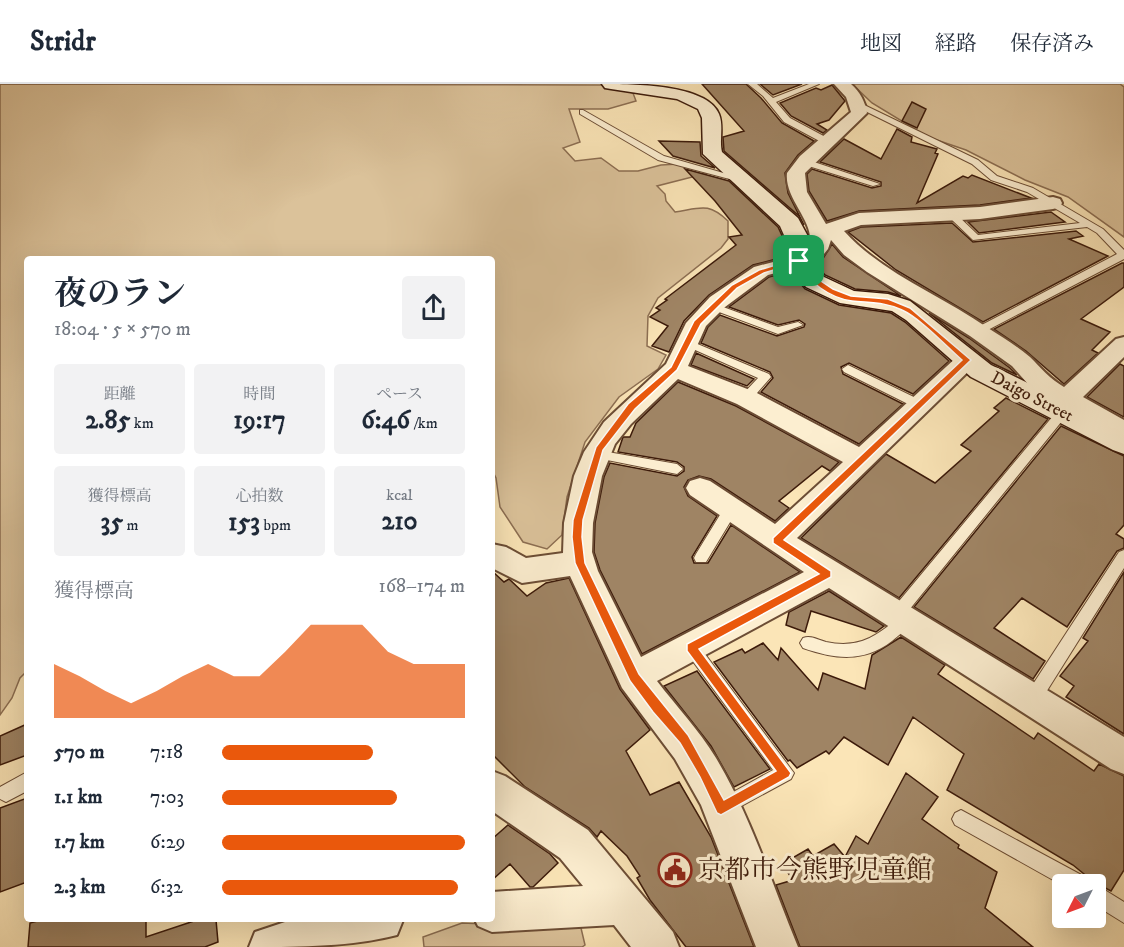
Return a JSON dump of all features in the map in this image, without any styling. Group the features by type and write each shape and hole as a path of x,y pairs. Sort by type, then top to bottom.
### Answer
{"main road":[{"path":"611,84 658,87 689,96 706,107 710,113 709,143 713,154 737,178 790,223 799,242 799,261"},
{"name":"Daigo Street","path":"799,261 809,277 831,291 849,298 888,302 907,309 981,370 1064,406 1124,443"}],"street":[{"path":"777,947 721,808 704,773 684,739 634,677 580,563 578,520 596,454 613,428 632,406 681,356 697,323 735,287 761,271 799,261 813,254 821,242 815,221 795,183 797,171 805,162 859,113 858,104 850,90 841,84"},
{"path":"1053,203 952,215 859,219 831,229 851,251 874,268 978,331 1020,361 1064,406 1124,431"},
{"path":"1064,406 1124,344"},
{"path":"681,356 746,398 860,459"},
{"path":"777,540 967,360"},
{"path":"700,488 828,574 1124,757"},
{"path":"495,555 522,571 580,563"},
{"path":"634,677 828,574"},
{"path":"495,791 574,844 658,947"},
{"path":"495,912 623,904"},
{"path":"270,947 323,924 352,922"}],"lane":[{"path":"772,101 815,84"},
{"path":"759,86 787,120 828,142"},
{"path":"858,104 975,162 994,178 1030,190 1053,203 1100,231 1123,256 978,331"},
{"path":"583,112 661,158 737,178"},
{"path":"805,162 876,184"},
{"path":"952,215 976,238 1089,224"},
{"path":"715,307 778,331 798,325"},
{"path":"848,369 918,404"},
{"path":"808,643 837,651 866,650 884,641 1064,406"},
{"path":"596,454 677,469"},
{"path":"701,558 731,510"},
{"path":"1032,700 1124,555"},
{"path":"691,647 785,773 721,808"},
{"path":"6,793 24,783"},
{"path":"961,819 1060,874"},
{"path":"1106,901 1124,913"}],"shaded area":[{"path":"0,84 605,85 633,93 636,101 608,109 569,109 580,142 563,148 575,161 601,158 619,171 638,171 661,165 678,164 708,173 657,186 665,194 666,201 675,212 704,208 721,215 728,221 728,239 721,248 658,298 648,316 647,346 666,355 658,369 619,397 585,442 567,497 562,535 547,549 523,542 500,507 495,476 495,256 24,256 24,674 0,715"},
{"path":"852,84 1120,84 1124,87 1124,237 1068,197 1025,180 966,150 928,137 872,103"},
{"path":"462,923 581,928 585,945 582,947 424,947 423,937"}],"building":[{"path":"702,84 746,84 782,123 814,141 798,155 785,173 788,193 804,225 799,216 724,151 723,137 744,131"},
{"path":"760,84 802,84 773,95"},
{"path":"832,85 845,101 829,120 817,124 827,130 823,133 791,116 780,103 816,88 821,90"},
{"path":"912,102 926,109 917,128 902,121"},
{"path":"897,129 912,137 911,142 937,149 935,153 938,154 917,203 963,176 968,178 972,175 1031,198 980,205 859,211 827,221 809,191 807,174 812,169 872,188 881,186 881,182 820,162 844,139 881,159"},
{"path":"659,141 700,142 701,156 715,168 673,156"},
{"path":"685,169 729,181 778,227 785,242 784,257 753,265 709,295 684,321 669,352 652,346 668,326 650,317 660,310 656,308 667,300 665,299 736,245 729,237 742,235"},
{"path":"1051,212 1065,222 979,233 968,222"},
{"path":"952,223 973,242 1076,231 1083,236 1069,239 1108,256 983,322 896,270 848,232 861,227"},
{"path":"832,244 843,257 901,296 888,292 855,289 825,275 815,264 822,260"},
{"path":"1124,263 1124,287 1081,319 1110,332 1092,350 1098,353 1064,384 1026,351 994,329"},
{"path":"790,271 805,289 839,305 891,313 905,322 949,361 913,394 849,363 841,367 843,374 903,404 859,444 761,392 773,378 770,372 701,343 708,327 720,315 777,336 804,327 805,324 799,320 778,325 729,307 769,277"},
{"path":"929,313 969,338 1017,375 992,363"},
{"path":"696,353 754,379 747,386 691,365"},
{"path":"1120,364 1124,366 1124,417 1087,397"},
{"path":"678,382 736,406 839,462 830,471 822,466 779,501 789,508 775,521 711,479 699,476 688,480 684,487 688,496 717,516 692,557 694,563 708,563 731,525 800,572 642,654 600,570 594,552 595,523 604,477 610,463 677,476 684,471 684,467 677,462 618,452 623,437 630,437 636,423"},
{"path":"1006,398 1048,419 899,598 801,538 886,454 935,483 971,451 961,445 999,411 994,408"},
{"path":"1061,426 1124,456 1124,525 1116,534 1124,539 1124,548 1117,551 1067,627 1022,598 994,628 1045,661 1033,679 914,607"},
{"path":"1124,572 1124,734 1066,697 1074,686 1060,676 1088,641 1083,638"},
{"path":"495,574 504,582 509,579 527,596 546,583 569,578 620,689 650,730 626,751 650,795 679,782 711,837 754,947 686,947 650,900 637,878 640,876 627,856 601,831 597,837 589,828 525,787 495,757"},
{"path":"829,591 884,626 876,632 811,611 805,632 786,625 789,612"},
{"path":"901,637 945,665 938,674 1034,739 1038,733 1094,771 1099,764 1124,776 1124,870 1111,891 1106,888 1106,874 1084,874 1073,865 947,790 964,754 913,717 888,765 844,737 829,754 826,751 797,768 790,760 788,761 714,662 742,649 745,653 763,643 778,660 781,648 818,690 823,673 865,689 872,655"},
{"path":"697,671 770,769 734,787 711,746 664,686"},
{"path":"24,725 24,756 0,765 0,736"},
{"path":"906,773 938,797 922,819 959,845 958,848 997,872 985,908 1033,947 800,947 776,885 793,880 782,864 808,849 813,856 834,844 845,857 856,836 868,844"},
{"path":"24,799 24,883 0,892 0,808"},
{"path":"508,825 550,854 558,863 533,887 530,887 510,864 495,877 495,836"},
{"path":"146,922 146,937 191,922 216,922 218,942 205,947 28,947 30,923"}],"place":[{"name":"京都市今熊野児童館","path":"675,870"}],"route":[{"path":"799,261 809,277 831,291 849,298 895,303 907,309 967,360 777,540 828,574 691,647 785,773 721,808 684,739 634,677 580,563 578,520 599,449 632,406 674,369 697,323 735,287 761,271 799,261"}]}
